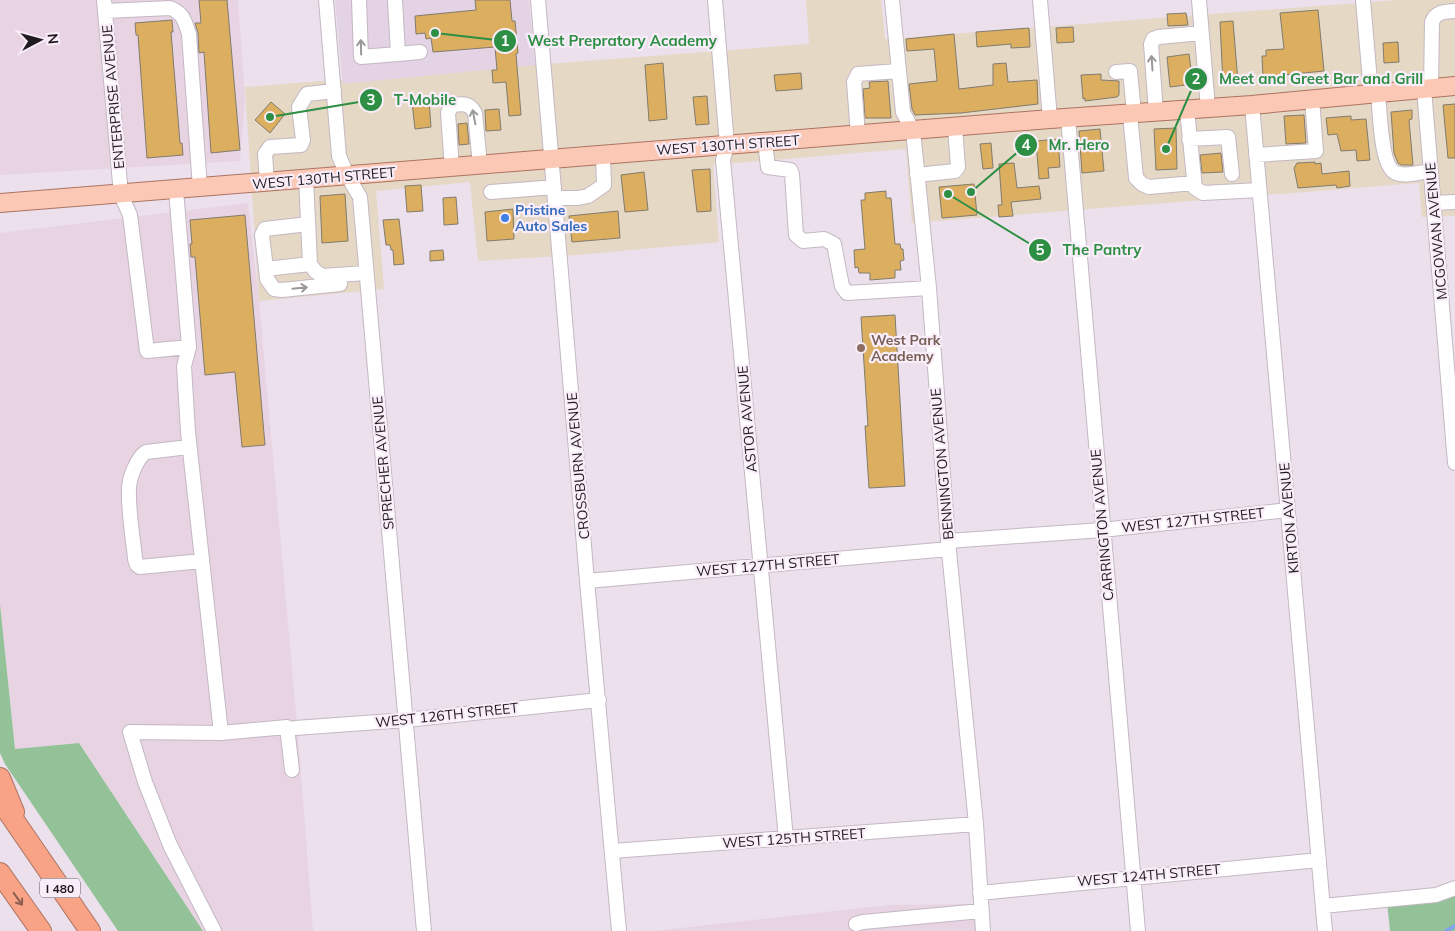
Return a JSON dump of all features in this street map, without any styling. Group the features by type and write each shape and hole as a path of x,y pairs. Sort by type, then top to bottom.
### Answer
{"highway":[{"path":"0,778 28,842"},
{"name":"I 480","path":"0,800 90,931"},
{"name":"I 480","path":"0,873 39,928"}],"main road":[{"name":"WEST 130TH STREET","path":"0,204 306,178 1252,105 1455,86"}],"street":[{"name":"SPRECHER AVENUE","path":"326,0 339,156 347,175 360,197 424,931"},
{"path":"359,0 361,57 420,52"},
{"path":"395,0 398,54"},
{"name":"CROSSBURN AVENUE","path":"538,0 587,581 619,931"},
{"name":"ASTOR AVENUE","path":"715,0 727,145 723,160 786,839"},
{"name":"BENNINGTON AVENUE","path":"892,0 903,112 913,131 949,545 976,824 983,931"},
{"name":"CARRINGTON AVENUE","path":"1040,0 1059,119 1102,530 1138,931"},
{"path":"1199,0 1208,108"},
{"path":"1363,0 1375,93 1388,167 1394,173 1402,175 1430,171"},
{"path":"104,6 170,8 183,16 189,34 200,188"},
{"name":"ENTERPRISE AVENUE","path":"104,6 121,194 130,215 147,351 190,347"},
{"name":"MCGOWAN AVENUE","path":"1455,11 1438,14 1432,22 1428,88 1430,171 1455,463"},
{"path":"1156,112 1152,39 1202,33"},
{"path":"1116,72 1130,71 1136,178 1142,184 1149,187 1194,182"},
{"path":"858,135 854,82 858,74 898,72"},
{"path":"267,182 265,154 270,147 301,145 303,140 299,107 307,94 334,91"},
{"path":"1256,155 1316,151 1312,99"},
{"path":"452,168 448,113 452,105 467,104 475,113 480,165"},
{"name":"KIRTON AVENUE","path":"1252,105 1326,931"},
{"path":"1187,110 1195,188 1203,193 1259,190"},
{"path":"917,175 955,171 958,167 955,127"},
{"path":"1189,139 1228,137 1232,174"},
{"path":"765,142 768,167 790,170 792,174 796,235 803,241 824,238 834,244 842,286 847,293 928,288"},
{"path":"491,192 554,192 578,198 588,196 604,185 603,155"},
{"path":"306,178 310,264 322,276 367,277"},
{"path":"176,190 190,347 184,366 190,447 221,733"},
{"path":"1433,203 1455,202"},
{"path":"308,224 265,229 262,235 267,279 274,289 282,290 367,277"},
{"path":"266,269 310,264"},
{"path":"190,447 146,452 139,461 128,488 135,559 140,567 202,561"},
{"name":"WEST 127TH STREET","path":"587,581 760,566 1288,510"},
{"name":"WEST 126TH STREET","path":"295,728 406,720 598,700"},
{"path":"214,931 170,845 145,782 130,732 221,733 286,727 292,770"},
{"name":"WEST 125TH STREET","path":"612,851 976,824"},
{"name":"WEST 124TH STREET","path":"980,893 1133,876 1319,860"},
{"path":"1323,906 1436,895 1455,888"},
{"path":"856,924 982,911"}],"shaded area":[{"path":"0,0 238,0 245,99 240,161 0,175"},
{"path":"335,0 529,0 535,65 343,84"},
{"path":"806,0 881,0 885,39 1398,0 1455,0 1455,216 1422,217 1419,183 912,223 906,149 713,165 719,242 576,255 478,261 470,182 376,191 384,289 259,301 245,87 809,44"},
{"path":"248,203 259,301 298,735 313,931 203,931 79,743 15,749 0,604 0,233"},
{"path":"974,904 979,931 654,931 888,905"}],"green space":[{"path":"0,604 15,749 79,743 203,931 118,931 5,764 0,753"},
{"path":"1455,894 1455,931 1390,931 1387,902"}],"building":[{"path":"199,0 227,0 240,150 211,153 204,52 199,53 198,33 195,23 201,23"},
{"path":"475,0 510,0 512,21 515,21 521,115 509,116 506,82 493,83 492,70 497,70 495,47 433,52 431,38 426,39 425,33 416,34 415,16 476,10"},
{"path":"1318,10 1324,71 1263,77 1262,56 1266,56 1266,50 1284,49 1280,13"},
{"path":"1186,13 1188,25 1168,26 1167,14"},
{"path":"172,20 173,32 171,32 180,143 182,143 183,155 147,158 138,35 136,35 135,23"},
{"path":"1233,21 1238,82 1223,83 1220,22"},
{"path":"1073,27 1074,42 1057,43 1056,28"},
{"path":"1029,28 1030,47 1011,48 1011,44 977,47 976,32"},
{"path":"954,34 959,89 993,85 993,64 1006,63 1008,82 1037,80 1038,104 961,113 915,115 912,109 909,84 937,81 934,49 907,51 906,39"},
{"path":"1398,42 1399,62 1384,63 1383,43"},
{"path":"1189,54 1193,84 1170,87 1167,57"},
{"path":"663,63 667,119 649,121 645,65"},
{"path":"801,73 802,89 776,91 774,75"},
{"path":"1101,74 1101,80 1119,81 1119,95 1117,97 1085,101 1085,98 1083,99 1081,75"},
{"path":"888,81 891,118 865,118 863,89 870,88 869,82"},
{"path":"707,96 709,124 696,125 693,97"},
{"path":"429,100 431,127 415,129 412,102"},
{"path":"271,102 285,114 270,133 255,120"},
{"path":"1455,104 1455,158 1448,158 1443,105"},
{"path":"499,109 501,130 486,131 485,110"},
{"path":"1412,110 1412,119 1409,120 1413,165 1401,165 1398,163 1394,153 1391,112"},
{"path":"1304,115 1306,143 1286,144 1284,116"},
{"path":"1351,116 1351,120 1366,119 1370,160 1357,161 1356,150 1341,151 1337,134 1328,135 1326,118"},
{"path":"467,123 469,144 459,145 458,124"},
{"path":"1176,128 1177,169 1156,170 1154,129"},
{"path":"1100,129 1104,171 1082,173 1079,131"},
{"path":"1058,139 1060,167 1048,168 1049,178 1039,179 1036,141"},
{"path":"991,143 993,168 983,169 980,144"},
{"path":"1221,153 1223,172 1202,173 1200,155"},
{"path":"1315,162 1315,164 1321,163 1322,174 1349,171 1350,186 1337,188 1336,185 1298,188 1294,168 1297,163"},
{"path":"1014,163 1017,188 1039,186 1041,199 1011,202 1013,216 999,217 998,205 1002,205 999,164"},
{"path":"710,169 711,211 697,212 692,170"},
{"path":"644,172 648,210 625,212 621,175"},
{"path":"974,184 977,215 942,218 939,187"},
{"path":"421,185 423,211 407,212 405,186"},
{"path":"886,191 886,198 891,198 895,244 900,244 901,249 903,249 904,260 900,261 901,270 895,270 895,278 870,280 870,273 859,273 858,267 855,268 854,250 865,249 861,200 865,200 865,193"},
{"path":"345,194 348,241 322,243 320,196"},
{"path":"456,197 458,224 444,225 443,198"},
{"path":"513,209 514,239 487,241 485,212"},
{"path":"618,211 620,238 572,242 569,216"},
{"path":"245,215 265,445 242,447 235,372 205,375 195,257 191,257 190,220"},
{"path":"399,219 404,264 394,265 393,250 391,250 390,245 386,245 383,220"},
{"path":"443,250 444,260 430,261 430,251"},
{"path":"895,315 905,486 869,488 865,426 868,426 861,317"}],"waterway":[{"path":"1446,931 1455,926"}],"place":[{"name":"West Prepratory Academy","path":"435,33"},
{"name":"T-Mobile","path":"270,117"},
{"name":"Meet and Greet Bar and Grill","path":"1166,149"},
{"name":"Mr. Hero","path":"971,192"},
{"name":"The Pantry","path":"948,194"},
{"name":"Pristine Auto Sales","path":"505,218"},
{"name":"West Park Academy","path":"861,348"}]}
